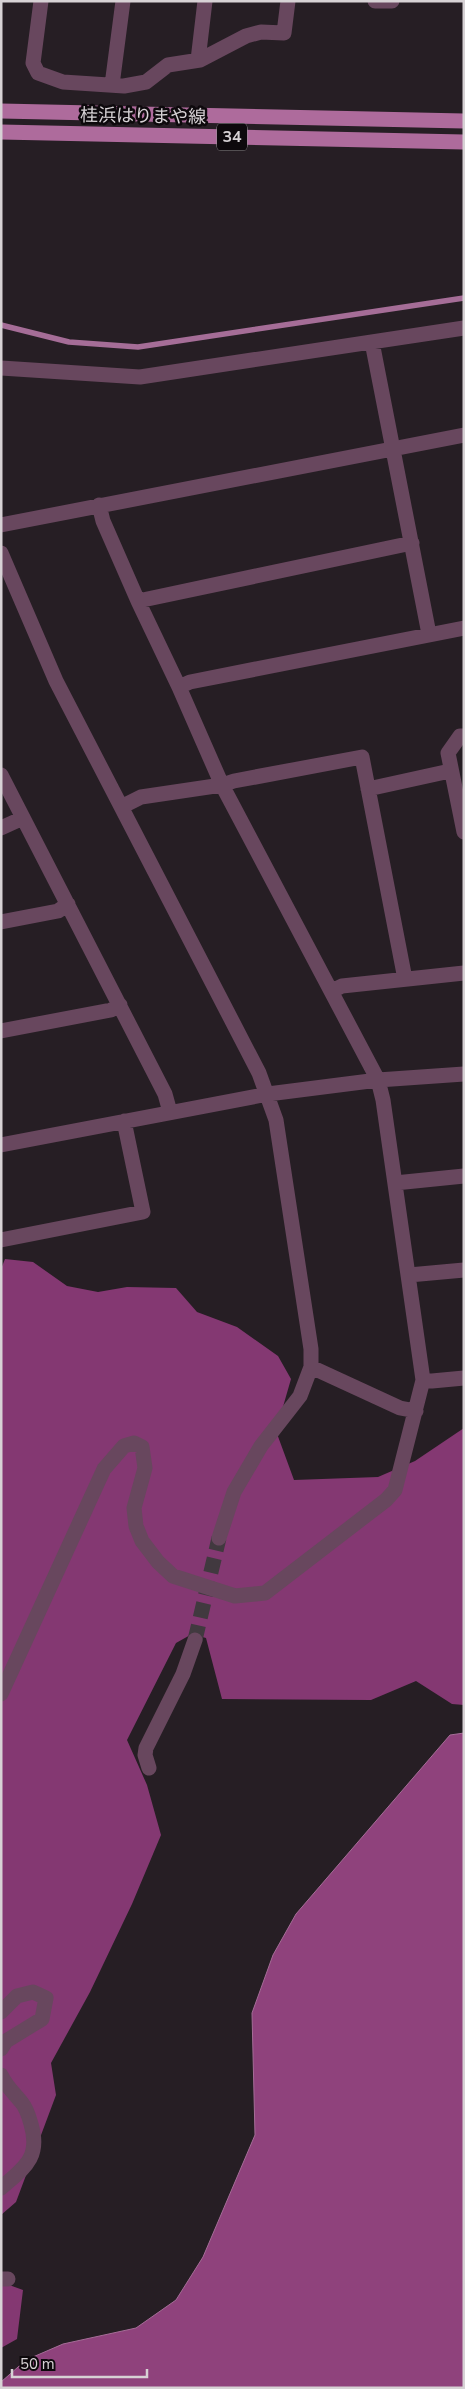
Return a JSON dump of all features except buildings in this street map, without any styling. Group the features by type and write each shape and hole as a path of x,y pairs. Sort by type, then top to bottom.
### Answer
{"main road":[{"name":"桂浜はりまや線","path":"1,111 464,120"},
{"name":"桂浜はりまや線","path":"1,132 464,142"}],"street":[{"path":"40,1 33,63 38,73 63,82 124,86 146,82 168,65 198,60 246,36 261,32 284,33 288,1"},
{"path":"112,85 123,1"},
{"path":"198,60 205,1"},
{"path":"374,1 392,1"},
{"path":"1,368 140,376 464,328"},
{"path":"372,342 429,634"},
{"path":"1,525 464,435"},
{"path":"1,1694 104,1469 124,1446 134,1443 142,1447 145,1455 145,1468 134,1508 136,1526 142,1540 158,1562 174,1576 235,1596 265,1594 386,1500 395,1490 423,1380 409,1275 378,1080 222,785 179,687 138,601 103,521 99,505"},
{"path":"138,601 412,543"},
{"path":"1,553 56,682 260,1073 276,1120 311,1349 310,1367 300,1396 261,1446 234,1492 219,1538"},
{"path":"179,687 190,682 464,628"},
{"path":"464,736 460,736 448,753 450,771 464,832"},
{"path":"122,806 141,797 222,785 234,781 362,757 405,980"},
{"path":"368,789 450,771"},
{"path":"1,775 165,1094 170,1112"},
{"path":"1,828 23,818"},
{"path":"1,922 58,911 68,904"},
{"path":"332,991 342,986 464,974"},
{"path":"1,1031 111,1010 120,1005"},
{"path":"1,1145 268,1094 378,1080 464,1074"},
{"path":"1,1240 143,1212 124,1121"},
{"path":"395,1183 464,1176"},
{"path":"409,1275 464,1270"},
{"path":"310,1367 400,1408 416,1411"},
{"path":"423,1380 464,1378"},
{"path":"149,1768 145,1755 146,1748 183,1674 195,1640"},
{"path":"1,2012 17,1996 33,1992 46,1998 42,2018 6,2041 1,2049"},
{"path":"1,2075 24,2105 30,2117 34,2132 34,2152 26,2166 1,2188"}],"shaded area":[{"path":"5,1259 33,1262 67,1286 98,1292 127,1287 176,1288 197,1312 237,1327 278,1356 291,1379 276,1431 294,1480 378,1477 415,1461 464,1428 464,1705 452,1704 416,1681 371,1700 222,1699 206,1638 192,1634 176,1643 127,1740 147,1785 161,1835 132,1904 90,1992 51,2063 56,2095 16,2202 1,2215 1,1269"},
{"path":"464,1733 464,2388 1,2388 1,2382 26,2360 63,2344 136,2328 176,2300 203,2257 255,2135 252,2013 273,1955 296,1914 450,1735"},
{"path":"1,2282 23,2290 17,2339 1,2348"}],"waterway":[{"path":"1,325 69,342 138,347 464,298"}],"tunnel":[{"path":"195,1640 219,1538"}]}
